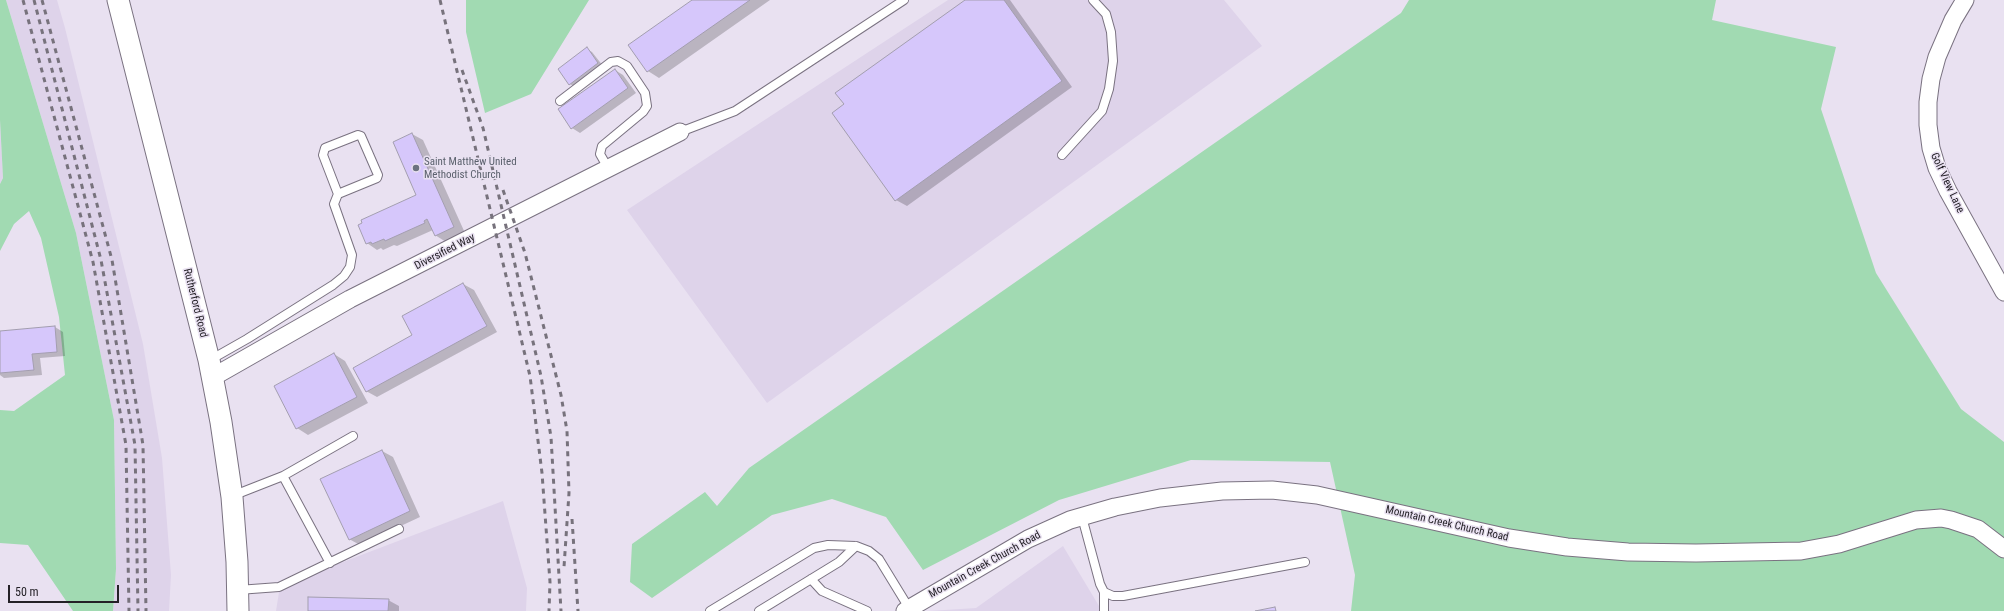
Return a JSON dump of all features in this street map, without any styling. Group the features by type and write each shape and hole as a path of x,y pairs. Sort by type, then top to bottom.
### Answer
{"street":[{"name":"Rutherford Road","path":"118,0 211,369 232,497 238,611"},
{"name":"Golf View Lane","path":"1966,0 1953,20 1937,57 1928,102 1928,125 1931,148 1937,168 1948,191 2004,292"},
{"name":"Diversified Way","path":"211,369 680,132"},
{"name":"Mountain Creek Church Road","path":"907,610 1028,539 1082,517 1115,507 1160,498 1222,491 1272,490 1317,495 1349,501 1470,530 1567,547 1628,552 1696,553 1800,551 1839,544 1916,520 1941,518 1978,529 2004,549"}],"lane":[{"path":"680,132 735,111 904,0"},
{"path":"1062,155 1102,110 1109,89 1113,61 1111,32 1106,14 1093,0"},
{"path":"560,100 611,62 618,61 627,66 646,93 647,106 643,112 602,146 600,154 608,168"},
{"path":"211,369 247,339 333,285 344,276 350,267 352,255 334,204 338,194 323,155 325,148 358,135 361,136 378,174 377,178 338,194"},
{"path":"232,497 283,476 353,436"},
{"path":"283,476 330,563"},
{"path":"1082,517 1100,584 1104,592 1104,611"},
{"path":"237,590 279,587 399,529"},
{"path":"710,611 814,548 828,545 856,546 869,551 878,559 907,610"},
{"path":"759,611 839,562 856,546"},
{"path":"1104,592 1113,596 1123,596 1305,562"},
{"path":"811,579 822,591 867,611"}],"shaded area":[{"path":"6,0 57,0 65,28 143,344 162,458 171,575 169,611 113,611 116,569 114,420 76,233"},
{"path":"948,0 1224,0 1262,46 767,403 627,210"},
{"path":"0,120 3,178 0,184"},
{"path":"503,501 527,588 526,611 276,611 280,586"},
{"path":"1063,546 1102,611 929,611 976,608"}],"green space":[{"path":"0,0 6,0 76,233 114,420 116,569 113,611 73,611 28,545 0,543 0,410 14,411 65,375 59,317 41,238 29,211 14,224 0,251 0,184 3,178 0,120"},
{"path":"466,0 589,0 531,94 485,113 466,32"},
{"path":"1409,0 1716,0 1712,20 1836,47 1821,109 1876,273 1961,409 2004,442 2004,611 1351,611 1355,575 1330,462 1191,460 1059,500 923,570 886,517 832,499 772,515 652,598 630,582 632,544 705,492 717,506 749,468 1401,13"}],"building":[{"path":"692,0 750,0 647,72 628,45"},
{"path":"965,0 1004,0 1062,81 895,201 832,113 844,104 835,93"},
{"path":"587,47 598,63 569,85 558,69"},
{"path":"615,69 628,88 571,129 558,109"},
{"name":"Saint Matthew United Methodist Church","path":"412,133 454,227 435,236 427,219 424,221 425,223 385,241 384,239 372,244 371,242 366,244 358,225 362,223 361,220 416,195 393,142"},
{"path":"463,283 487,326 366,392 353,368 412,335 402,316"},
{"path":"55,326 57,352 32,354 34,370 0,373 0,331"},
{"path":"334,353 357,397 296,429 274,386"},
{"path":"382,450 410,511 349,540 320,479"},
{"path":"308,597 389,599 388,611 308,611"},
{"path":"1275,607 1276,611 1255,611"}],"railway":[{"path":"23,0 93,262 126,445 129,611"},
{"path":"34,0 101,260 135,445 138,611"},
{"path":"42,0 112,260 143,445 146,611"},
{"path":"440,0 530,376 542,473 550,582 549,611"},
{"path":"462,70 483,128 541,376 551,437 561,611"},
{"path":"503,190 525,253 561,395 567,431 569,493 564,567"},
{"path":"572,519 578,611"}],"place":[{"name":"Saint Matthew United Methodist Church","path":"416,168"}]}
